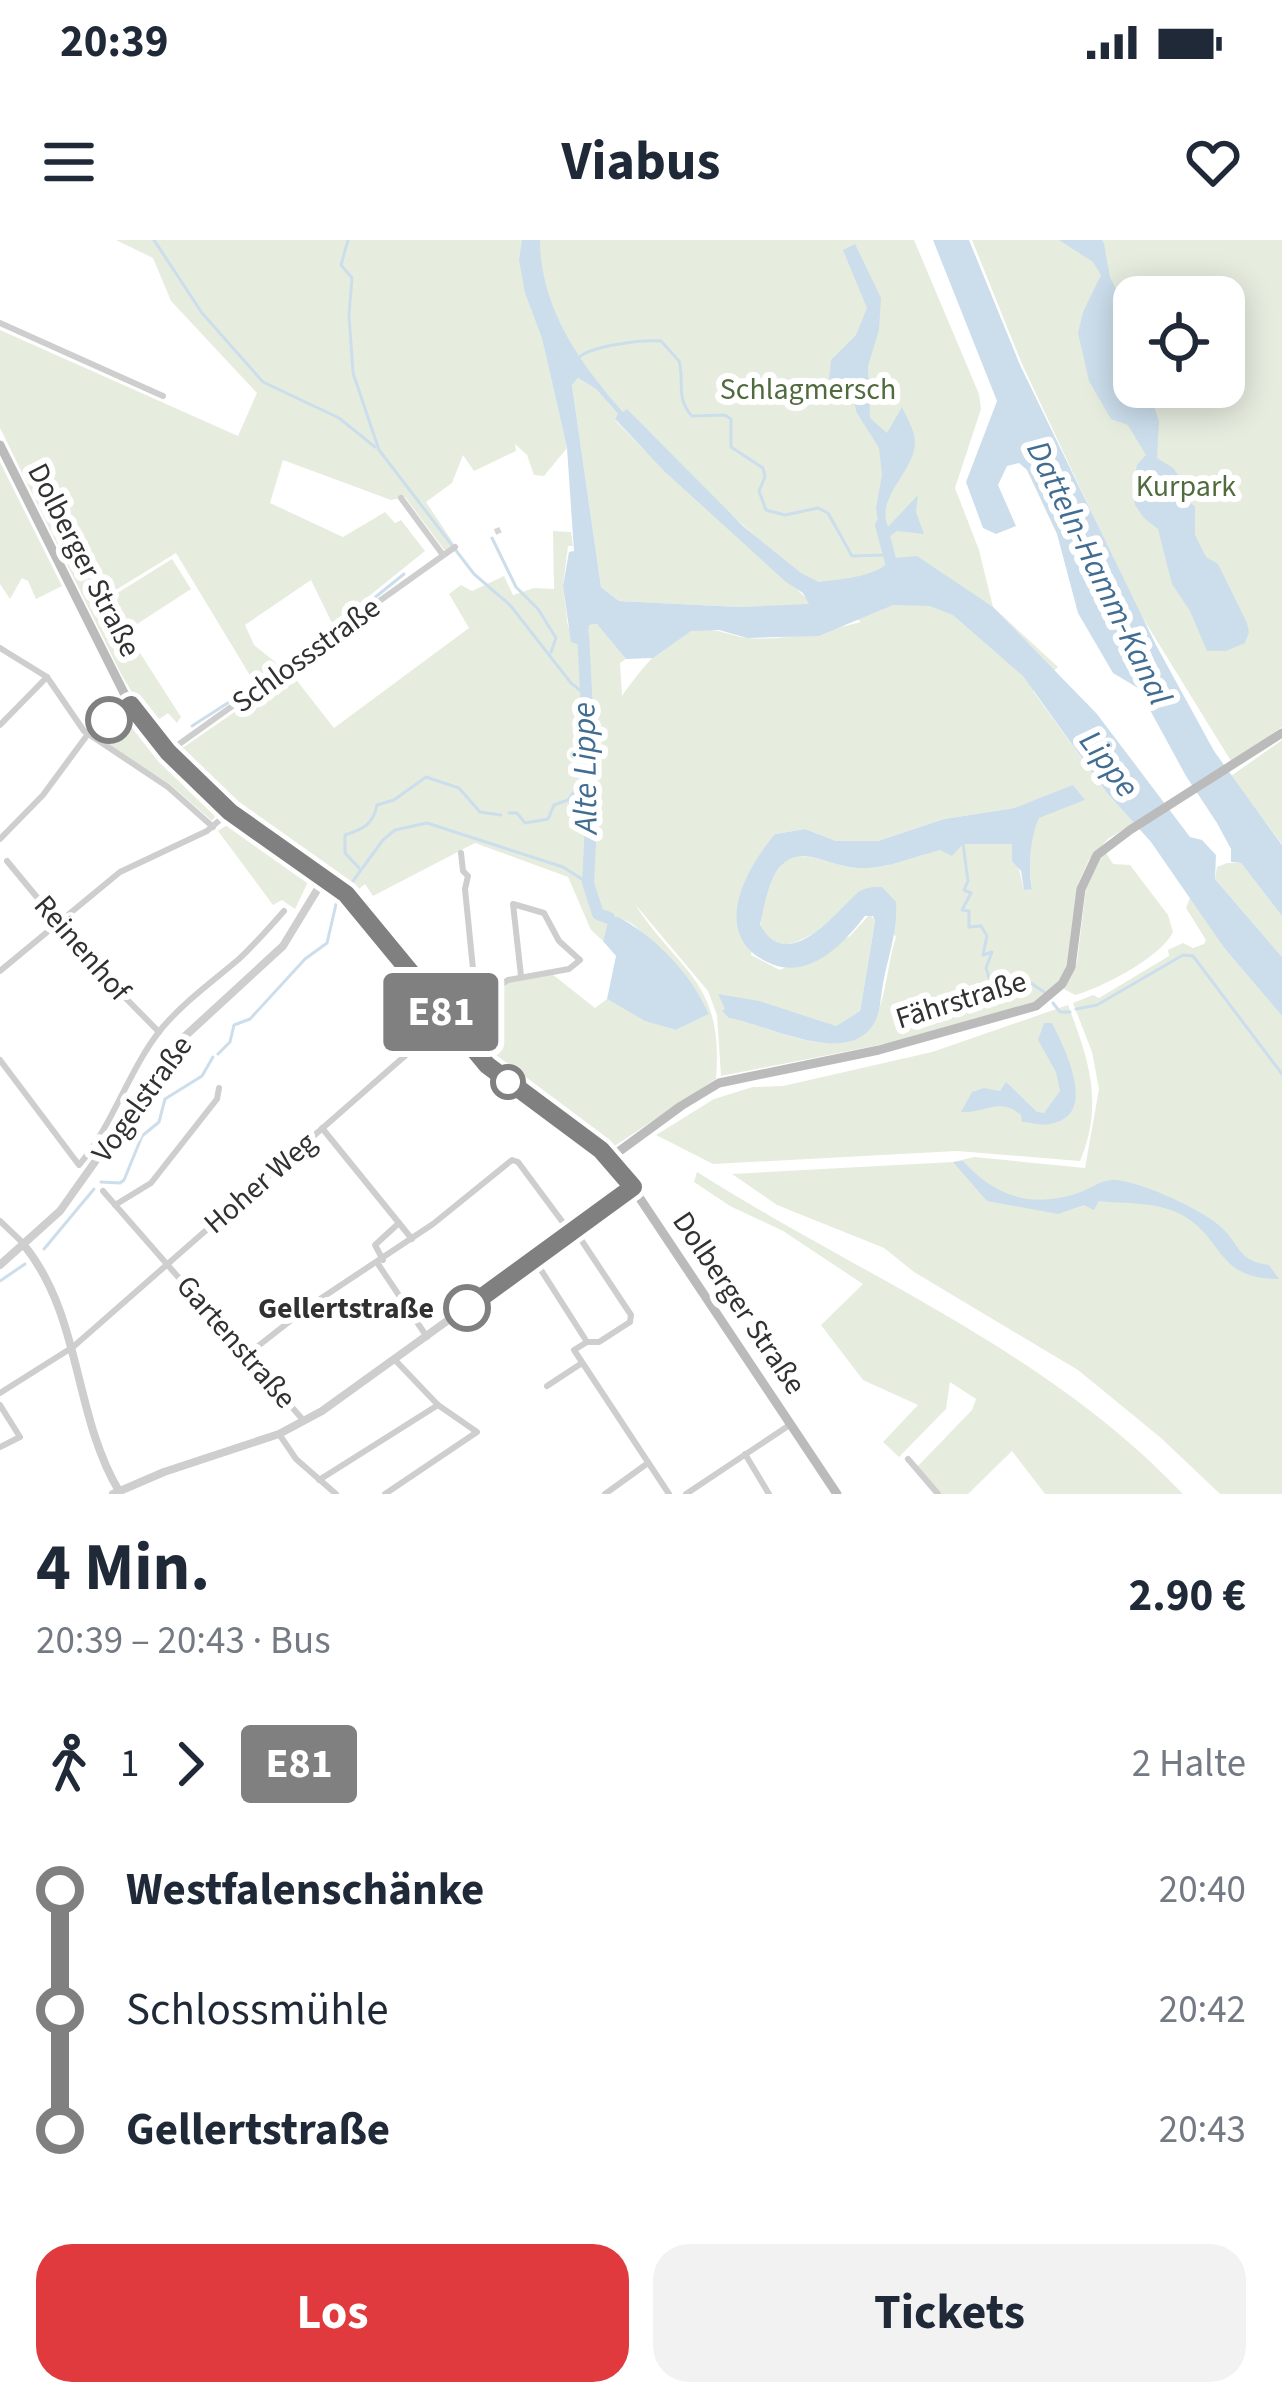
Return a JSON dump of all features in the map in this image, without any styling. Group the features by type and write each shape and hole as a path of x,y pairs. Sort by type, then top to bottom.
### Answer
{"main road":[{"name":"Dolberger Straße","path":"0,445 131,705 168,752 230,812 346,894 487,1065 610,1159 837,1494"},
{"name":"Fährstraße","path":"610,1159 718,1083 880,1050 1036,1006 1062,984 1071,967 1081,889 1103,849 1282,733"}],"street":[{"path":"0,323 163,396"},
{"name":"Schlossstraße","path":"168,752 449,551 401,498"},
{"path":"0,648 47,677 88,734 168,787 213,827"},
{"path":"0,725 47,677"},
{"path":"0,839 54,782 88,734 131,705"},
{"path":"0,971 120,872 213,827 230,812"},
{"path":"461,853 463,872 468,876 476,999"},
{"name":"Reinenhof","path":"7,861 58,924 159,1032"},
{"name":"Vogelstraße","path":"0,1265 68,1200 183,1038 283,946 326,876"},
{"name":"Hoher Weg","path":"0,1393 74,1347 447,1019 521,976 569,969 580,960 559,940 544,913 513,904 521,976"},
{"path":"0,1060 79,1165 159,1032 284,911"},
{"path":"115,1205 151,1184 217,1099 218,1088"},
{"path":"322,1128 412,1239"},
{"path":"248,1354 308,1307 412,1239 513,1159 572,1231 631,1317 599,1342 587,1342 574,1350 668,1494"},
{"path":"0,1221 25,1245 53,1292 74,1347 103,1460 118,1493 304,1421 396,1360 633,1187"},
{"name":"Gartenstraße","path":"103,1192 304,1421"},
{"path":"400,1222 375,1245 380,1262 428,1336"},
{"path":"534,1259 587,1342"},
{"path":"385,1494 477,1432 438,1405 396,1360"},
{"path":"547,1386 582,1363"},
{"path":"0,1405 20,1437 0,1447"},
{"path":"319,1480 438,1405"},
{"path":"686,1494 791,1424"},
{"path":"279,1434 296,1459 336,1494"},
{"path":"745,1454 769,1494"},
{"path":"908,1459 938,1494"},
{"path":"605,1494 648,1463"}],"green space":[{"name":"Schlagmersch","path":"116,240 914,240 979,394 981,409 955,488 979,550 993,607 1058,667 1033,691 1134,823 1108,839 1089,860 1078,884 1069,966 1053,990 1024,1008 905,1040 721,1076 717,1015 708,991 634,903 706,999 717,1046 716,1079 610,1145 491,1061 454,1016 512,980 552,974 595,1008 607,999 646,1021 676,1030 709,1014 686,977 631,923 609,919 603,941 591,930 568,877 475,843 373,896 365,884 354,893 323,863 230,806 178,751 291,673 334,728 469,628 449,594 461,585 472,591 504,576 513,595 534,588 554,589 553,531 571,532 573,546 568,546 563,586 568,627 598,624 626,659 620,663 622,696 661,649 691,631 777,638 861,622 726,510 588,376 544,346 567,448 544,476 534,475 527,455 515,444 516,451 474,471 463,455 452,483 426,502 454,544 445,551 405,497 391,500 283,460 270,503 343,537 385,512 395,523 401,520 425,551 333,625 311,580 245,625 254,645 279,665 254,682 176,553 93,604 97,614 105,607 118,636 126,631 181,717 177,723 168,713 158,720 174,744 170,744 153,727 121,674 0,428 0,330 238,436 257,393 171,301 153,258","holes":["1073,786 1084,800 1038,818 1030,852 1032,888 1024,890 1013,844 957,845 869,868 802,856 786,861 766,893 762,929 771,941 797,942 826,924 857,893 896,937 879,1009 867,1028 851,1039 832,1043 730,1018 726,1010 836,1026 860,1011 875,921 870,914 850,936 780,970 751,955 775,834 805,829 836,841 878,841 944,819 1014,808"]},
{"name":"Kurpark","path":"972,240 1282,240 1282,727 1231,761 1136,607 1022,364"},
{"path":"578,378 596,389 619,415 615,420 641,447 814,605 619,601 601,587 572,385"},
{"path":"0,462 62,586 36,599 22,578 10,599 0,584"},
{"path":"172,559 191,589 131,628 111,597"},
{"path":"129,714 217,813 212,821 171,785 95,736"},
{"path":"1282,740 1282,844 1231,776"},
{"path":"230,823 310,878 295,909 282,900 273,905 218,831"},
{"path":"1105,851 1113,864 1130,865 1168,915 1173,932 1130,970 1075,995 1064,989 1077,962 1087,879"},
{"path":"1241,863 1282,916 1282,957 1215,879 1217,867"},
{"path":"1191,895 1225,949 1282,1016 1282,1494 1220,1494 1078,1370 914,1272 884,1248 777,1205 732,1174 974,1157 1085,1168 1099,1089 1092,1052 1073,1003 1093,995 1099,998 1183,943 1193,948 1204,944 1186,908"},
{"path":"1068,1005 1091,1082 1091,1120 1080,1161 957,1151 713,1164 656,1135 714,1099 932,1052"},
{"path":"697,1172 1013,1356 1130,1443 1183,1494 1045,1494 1012,1451 968,1494 941,1494 917,1467 972,1410 976,1399 950,1382 946,1409 899,1457 883,1442 918,1405 863,1380 821,1325 863,1284 783,1231 730,1206 694,1182"}],"water":[{"path":"522,240 540,240 555,311 592,374 623,412 627,409 743,526 801,573 819,582 849,578 878,570 894,558 917,556 993,607 1097,714 1190,837 1202,840 1216,855 1215,879 1282,957 1282,1016 1225,949 1151,842 1107,793 1023,676 953,615 930,606 893,605 819,636 747,638 719,630 691,631 653,658 626,659 597,624 589,625 587,648 571,642 563,586 569,552 574,551 567,448 519,260","holes":["578,378 596,389 618,414 615,419 663,470 803,593 809,604 739,607 619,601 601,587 572,385"]},
{"name":"Datteln-Hamm-Kanal","path":"933,240 969,240 1020,365 1156,645 1214,751 1282,845 1282,916 1241,863 1231,862 1231,849 1138,688 1113,673 1078,613 1057,534 1027,470 1019,463 1007,466 998,485 1016,526 996,534 983,528 966,482 997,401"},
{"path":"1059,240 1102,240 1104,244 1113,283 1113,408 1154,408 1159,421 1157,458 1173,468 1189,490 1188,502 1195,506 1195,535 1206,557 1218,564 1247,623 1245,643 1226,651 1207,651 1172,584 1158,529 1144,518 1132,493 1137,465 1146,455 1128,425 1111,419 1089,381 1078,333 1101,275 1093,262"},
{"path":"855,244 881,298 879,330 868,366 870,418 887,433 902,407 914,435 915,447 885,515 888,527 918,495 916,512 924,534 897,531 881,543 876,508 882,475 879,448 857,413 851,392 829,380 831,360 856,335 867,308 843,250"},
{"path":"1073,785 1085,800 1039,818 1031,853 1032,889 1024,890 1021,871 1012,861 1012,844 963,844 952,856 940,850 867,868 798,857 779,868 760,924 783,944 810,936 865,889 882,887 896,902 878,1013 870,1029 857,1039 822,1043 802,1039 729,1018 722,1011 718,994 759,1001 836,1026 860,1011 873,916 865,916 834,950 795,968 765,961 740,934 738,900 753,865 775,834 805,829 836,841 878,841 944,819 1014,808"},
{"path":"618,917 671,958 709,1014 676,1030 645,1021 607,999 616,956 603,941 609,918"},
{"path":"1044,1023 1052,1023 1074,1080 1073,1108 1065,1118 1046,1124 1022,1122 1013,1109 998,1106 961,1112 972,1092 1000,1091 1006,1082 1037,1112 1044,1113 1060,1091 1056,1072 1038,1040"},
{"path":"963,1161 1001,1191 1029,1199 1061,1198 1112,1180 1153,1190 1212,1220 1245,1256 1269,1265 1279,1279 1243,1272 1196,1225 1162,1207 1099,1201 1094,1210 1084,1205 1058,1214 987,1201 953,1162"}],"waterway":[{"path":"154,240 202,313 263,382 339,418 375,447"},
{"path":"348,240 341,265 352,278 353,373 379,450 474,574 510,605 571,683 587,696"},
{"path":"578,358 606,347 661,341 679,361 682,396 692,416 731,419 731,447 763,468 759,491 766,510 785,515 818,508 828,513 852,556 886,555"},
{"name":"Lippe","path":"881,525 894,574"},
{"path":"492,538 516,587 538,609 556,638 551,652"},
{"path":"347,620 404,574"},
{"name":"Alte Lippe","path":"583,635 592,803 588,883 598,914 609,918"},
{"path":"192,726 271,675"},
{"path":"359,868 345,853 345,835 366,825 377,805 394,800 426,777 459,788 480,812 501,815"},
{"path":"509,813 517,813 525,823 548,819 554,805 568,800 575,791 591,789"},
{"path":"350,885 395,830 427,823 563,867 588,883"},
{"path":"963,844 968,881 964,890 971,893 962,910 969,911 969,927 981,926 987,936 983,955 992,952 986,968 991,984 1004,990 1028,981 1044,992"},
{"path":"218,1054 230,1042 234,1025 250,1019 305,959 327,943 337,900"},
{"path":"1076,1009 1097,1005 1183,955 1193,956 1282,1074"},
{"path":"1053,1003 1060,1012 1070,1012"},
{"path":"101,1182 124,1180 142,1136 159,1122 165,1099 202,1076 213,1057"},
{"path":"44,1249 94,1189"},
{"path":"0,1281 25,1264"}],"tunnel":[{"path":"495,532 502,529"}],"bus line":[{"name":"E81","path":"109,720 131,705 202,788 243,823 326,876 487,1065 601,1150 633,1187 467,1308"}],"place":[{"name":"Gellertstraße","path":"467,1308"}]}
